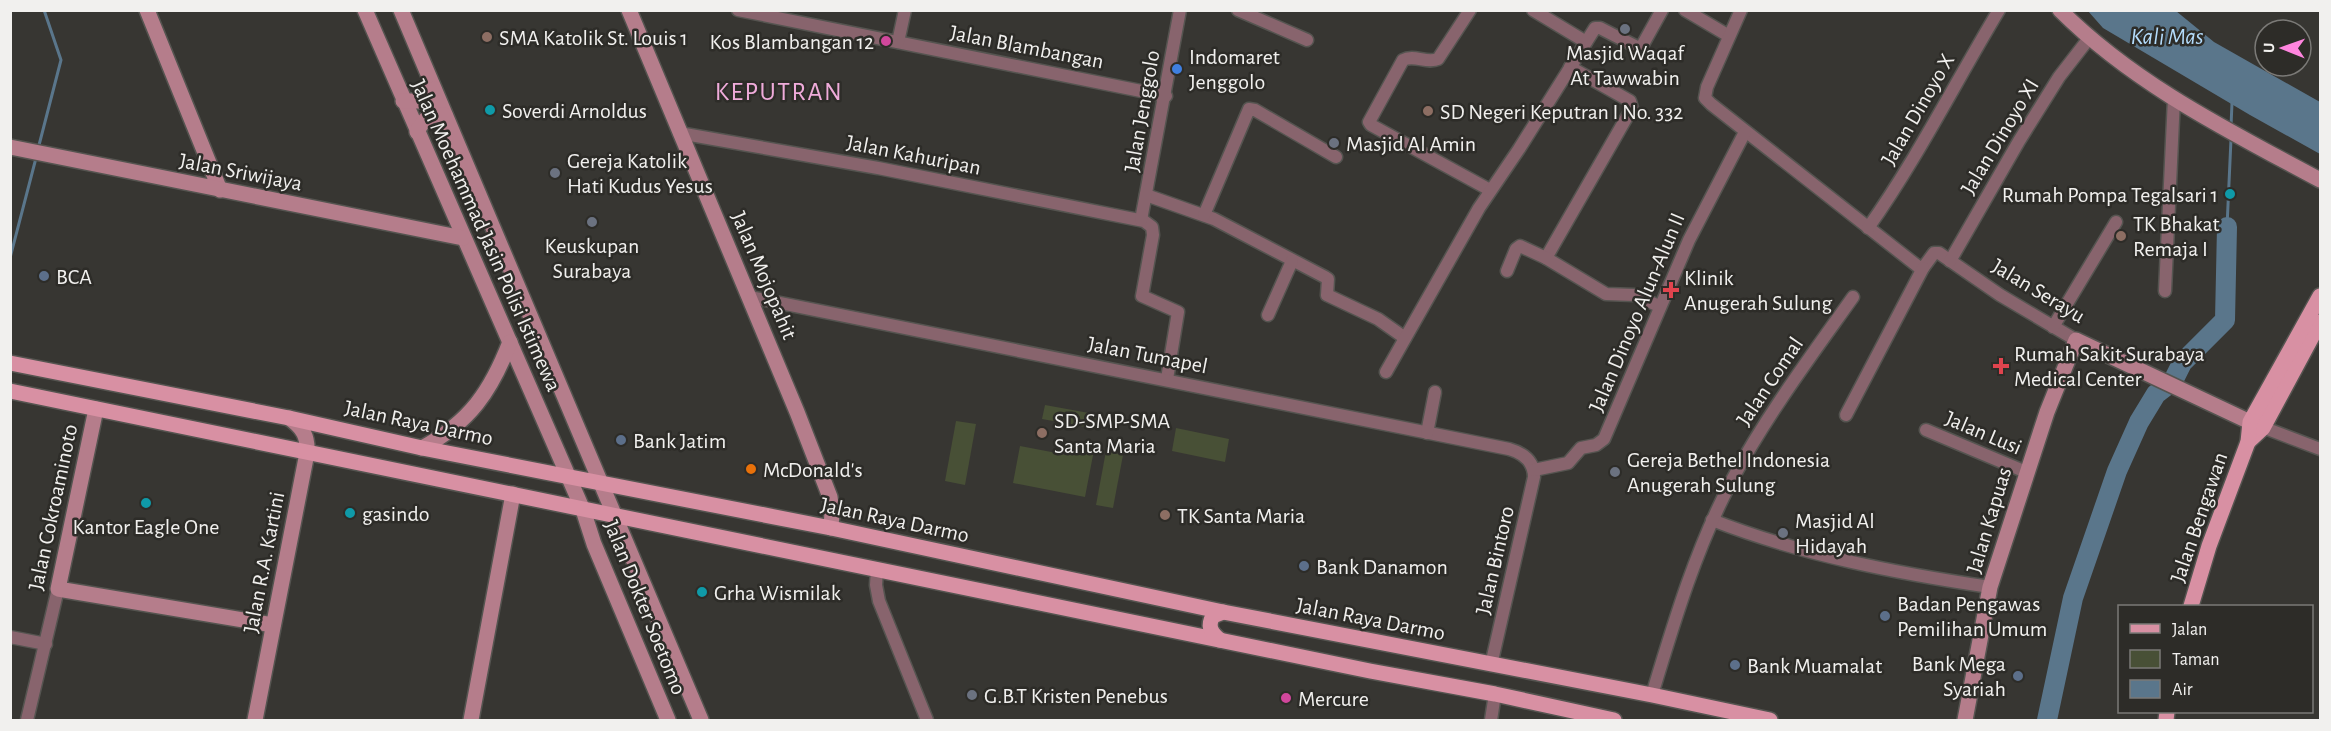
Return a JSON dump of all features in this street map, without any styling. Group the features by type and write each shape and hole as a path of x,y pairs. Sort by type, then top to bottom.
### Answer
{"main road":[{"name":"Jalan Bengawan","path":"2191,605 2212,537 2248,442 2320,296"},
{"name":"Jalan Bengawan","path":"2257,425 2320,322"},
{"name":"Jalan Raya Darmo","path":"10,363 831,528 1223,612 1770,720"},
{"path":"10,391 615,517 1614,720"},
{"path":"1186,632 1192,629 1196,621 1192,604"},
{"path":"1220,640 1210,628 1212,617 1223,612"}],"street":[{"name":"Jalan Moehammad Jasin Polisi Istimewa","path":"365,10 583,510"},
{"name":"Jalan Moehammad Jasin Polisi Istimewa","path":"400,10 615,517"},
{"name":"Jalan Mojopahit","path":"629,10 750,297 830,497 831,528"},
{"name":"Jalan Blambangan","path":"738,10 1166,96"},
{"path":"898,42 905,10"},
{"name":"Jalan Jenggolo","path":"1142,220 1180,10"},
{"path":"1238,10 1307,40"},
{"path":"1470,10 1438,59 1431,61 1409,57 1403,60 1370,121 1371,125 1490,190"},
{"path":"1533,10 1586,42"},
{"path":"1386,372 1490,190 1519,149 1595,28 1600,28 1637,47 1642,46 1662,10"},
{"path":"1685,10 1729,36"},
{"path":"1741,10 1707,87 1706,98 1745,132 1923,268 1846,415"},
{"name":"Jalan Dinoyo X","path":"1868,228 1918,151 1940,109 1999,10"},
{"path":"2060,10 2124,65 2174,98 2320,180"},
{"path":"150,11 220,190"},
{"name":"Jalan Dinoyo XI","path":"1950,261 2014,148 2059,77 2090,37"},
{"path":"1546,258 1632,108 1630,101 1568,71"},
{"path":"404,101 419,101 434,89"},
{"path":"2165,291 2174,98"},
{"path":"1204,215 1249,109 1291,129 1336,157"},
{"path":"417,132 422,122 430,115 445,115"},
{"name":"Jalan Dinoyo Alun-Alun II","path":"1533,467 1568,463 1581,448 1596,445 1604,439 1689,240 1745,132"},
{"name":"Jalan Kahuripan","path":"679,133 866,166 1142,220"},
{"name":"Jalan Sriwijaya","path":"17,149 463,238"},
{"path":"1146,195 1204,215 1259,241 1328,279 1327,295 1378,319 1405,338"},
{"path":"1142,220 1152,227 1153,232 1142,296 1178,312 1167,379"},
{"path":"2053,327 2116,222"},
{"path":"1507,271 1518,247 1546,258 1606,294 1634,295 1659,306"},
{"name":"Jalan Serayu","path":"1923,268 1934,253 1939,253 2000,295 2076,340 2257,425 2320,449"},
{"path":"1268,315 1292,261"},
{"name":"Jalan Tumapel","path":"750,297 1515,450 1533,467"},
{"name":"Jalan Comal","path":"1652,695 1688,582 1712,520 1750,447 1853,297"},
{"name":"Jalan Kapuas","path":"1965,720 1990,587 2026,472 2076,340"},
{"path":"422,447 444,436 474,409 494,379 510,342"},
{"path":"1427,433 1435,392"},
{"name":"Jalan Cokroaminoto","path":"32,720 96,409"},
{"name":"Jalan R.A. Kartini","path":"255,720 307,453 306,435 300,426 289,418"},
{"name":"Jalan Lusi","path":"1926,430 2026,472"},
{"name":"Jalan Bintoro","path":"1491,665 1530,496 1533,467"},
{"path":"471,720 513,494"},
{"name":"Jalan Dokter Soetomo","path":"583,510 594,544 668,720"},
{"name":"Jalan Dokter Soetomo","path":"615,517 701,720"},
{"path":"1712,520 1803,551 1906,574 1990,587"},
{"path":"877,569 876,585 879,601 927,720"},
{"path":"58,589 273,626"},
{"path":"10,637 46,644"},
{"path":"1491,720 1495,694"}],"green space":[{"path":"1045,405 1100,415 1097,429 1042,419"},
{"path":"956,421 976,424 965,485 945,481"},
{"path":"1176,428 1229,439 1225,462 1172,451"},
{"path":"1069,445 1094,450 1085,497 1013,483 1020,446 1067,455"},
{"path":"1106,451 1123,455 1113,508 1096,505"}],"water":[{"name":"Kali Mas","path":"2088,11 2176,11 2214,42 2253,64 2253,78 2278,78 2320,102 2320,154 2250,115 2103,28"}],"waterway":[{"path":"38,149 61,60 44,10"},
{"path":"2231,126 2232,103"},
{"path":"2227,227 2231,139"},
{"path":"10,258 36,158"},
{"path":"2047,720 2073,598 2117,471 2139,422 2156,394 2173,381 2182,363 2225,320 2227,227"}],"place":[{"name":"Masjid Waqaf At Tawwabin","path":"1625,29"},
{"name":"SMA Katolik St. Louis 1","path":"487,37"},
{"name":"Kos Blambangan 12","path":"886,41"},
{"name":"Indomaret Jenggolo","path":"1177,69"},
{"name":"Soverdi Arnoldus","path":"490,110"},
{"name":"SD Negeri Keputran I No. 332","path":"1428,111"},
{"name":"Masjid Al Amin","path":"1334,143"},
{"name":"Gereja Katolik Hati Kudus Yesus","path":"555,173"},
{"name":"Rumah Pompa Tegalsari 1","path":"2230,194"},
{"name":"Keuskupan Surabaya","path":"592,222"},
{"name":"TK Bhakat Remaja I","path":"2121,236"},
{"name":"BCA","path":"44,276"},
{"name":"Klinik Anugerah Sulung","path":"1671,290"},
{"name":"Rumah Sakit Surabaya Medical Center","path":"2001,366"},
{"name":"SD-SMP-SMA Santa Maria","path":"1042,433"},
{"name":"Bank Jatim","path":"621,440"},
{"name":"McDonald's","path":"751,469"},
{"name":"Gereja Bethel Indonesia Anugerah Sulung","path":"1615,472"},
{"name":"Kantor Eagle One","path":"146,503"},
{"name":"gasindo","path":"350,513"},
{"name":"TK Santa Maria","path":"1165,515"},
{"name":"Masjid Al Hidayah","path":"1783,533"},
{"name":"Bank Danamon","path":"1304,566"},
{"name":"Grha Wismilak","path":"702,592"},
{"name":"Badan Pengawas Pemilihan Umum","path":"1885,616"},
{"name":"Bank Muamalat","path":"1735,665"},
{"name":"Bank Mega Syariah","path":"2018,676"},
{"name":"G.B.T Kristen Penebus","path":"972,695"},
{"name":"Mercure","path":"1286,698"}],"district":[{"name":"KEPUTRAN","path":"779,91"}]}
